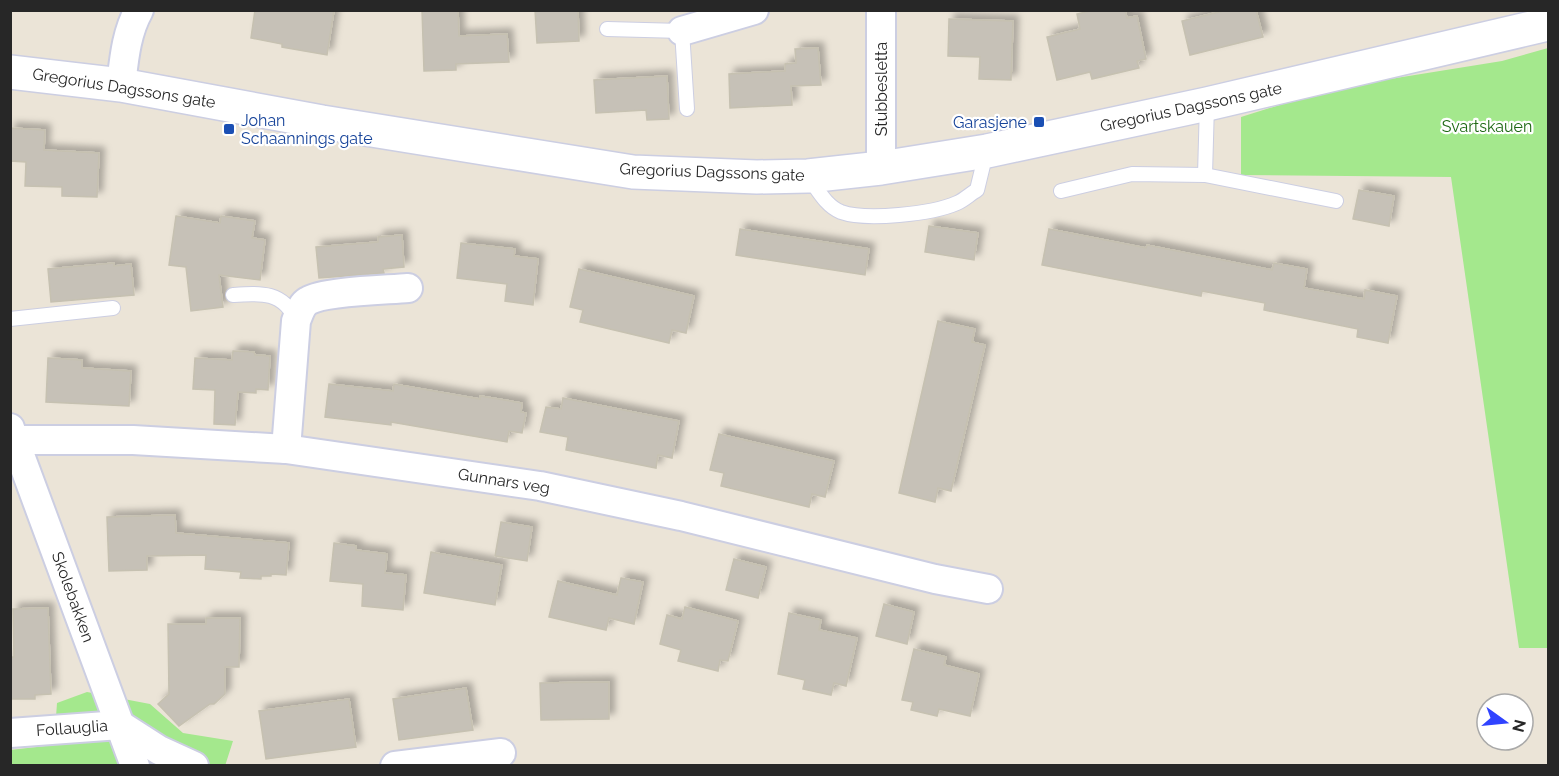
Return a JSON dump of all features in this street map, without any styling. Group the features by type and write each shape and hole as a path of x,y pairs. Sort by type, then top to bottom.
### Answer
{"street":[{"path":"121,85 128,39 140,10"},
{"path":"682,31 754,10"},
{"name":"Stubbesletta","path":"881,10 881,168"},
{"name":"Gregorius Dagssons gate","path":"10,72 121,85 321,122 633,172 757,177 808,176 987,152 1207,104 1548,24"},
{"path":"286,448 296,321 301,308 307,301 322,295 408,288"},
{"name":"Gunnars veg","path":"12,436 286,448 540,486 681,516 988,590"},
{"name":"Skolebakken","path":"12,436 135,765"},
{"name":"Follauglia","path":"10,733 120,724 159,750 194,765"},
{"path":"395,765 501,753"}],"lane":[{"path":"607,29 682,31 687,109"},
{"path":"1205,175 1207,104"},
{"path":"808,176 824,199 840,212 872,216 915,213 957,203 976,190 987,152"},
{"path":"1061,191 1132,174 1205,175 1336,201"},
{"path":"233,295 260,293 279,298 291,308 296,321"},
{"path":"10,319 113,308"}],"green space":[{"name":"Svartskauen","path":"1548,48 1548,648 1519,648 1451,177 1241,175 1241,117 1334,88 1502,61"},
{"path":"87,692 150,704 183,733 233,741 225,766 11,765 10,750 54,745 57,703"}],"building":[{"path":"255,10 334,10 327,55 282,47 282,44 251,38"},
{"path":"422,10 458,10 459,36 507,34 509,62 456,64 456,70 424,71"},
{"path":"535,10 578,10 579,41 537,43"},
{"path":"1094,10 1125,10 1127,18 1137,16 1146,59 1137,61 1139,68 1092,79 1090,72 1057,80 1047,37 1080,29 1077,14"},
{"path":"1227,10 1256,10 1263,37 1190,55 1182,21"},
{"path":"949,19 1013,21 1011,80 979,79 980,57 948,56"},
{"path":"818,48 821,85 791,86 792,105 730,108 729,74 785,71 785,64 796,63 795,49"},
{"path":"667,76 669,119 647,120 646,110 596,113 594,80"},
{"path":"10,128 45,130 44,150 99,153 97,197 62,196 62,187 25,186 26,162 10,161"},
{"path":"1359,190 1394,196 1389,226 1353,219"},
{"path":"176,216 220,223 221,216 255,221 252,238 265,240 260,280 219,275 223,307 191,311 186,267 169,265"},
{"path":"929,226 978,233 974,260 925,252"},
{"path":"740,229 869,249 865,275 736,255"},
{"path":"1049,229 1146,248 1147,245 1272,270 1274,263 1307,269 1304,288 1364,299 1365,290 1397,296 1388,343 1357,337 1358,329 1264,310 1265,303 1202,291 1201,296 1042,265"},
{"path":"402,235 404,267 383,269 384,273 319,278 316,247 378,242 378,237"},
{"path":"461,243 515,249 514,256 538,259 533,305 505,301 507,284 457,278"},
{"path":"114,263 114,266 131,264 134,295 51,302 48,269"},
{"path":"579,269 694,296 686,333 672,330 669,343 580,322 583,310 570,307"},
{"path":"938,321 975,329 972,342 985,345 951,491 938,488 935,502 899,493"},
{"path":"233,351 254,352 255,355 270,356 268,390 256,389 256,393 238,392 235,425 214,424 215,390 193,389 195,358 232,360"},
{"path":"48,358 82,360 82,368 131,371 129,406 46,402"},
{"path":"329,384 393,391 394,384 480,399 480,396 522,403 521,412 526,413 522,433 509,431 507,442 391,422 391,425 325,417"},
{"path":"563,398 679,421 672,458 658,455 656,468 566,450 568,437 540,432 546,407 561,409"},
{"path":"719,434 834,461 825,497 812,494 809,507 721,486 724,473 710,470"},
{"path":"175,515 176,533 289,543 286,575 271,574 271,576 261,576 261,579 240,578 241,572 205,569 206,555 147,556 147,570 109,571 107,517"},
{"path":"501,522 532,527 527,561 495,556"},
{"path":"334,543 356,546 356,550 387,554 385,573 406,575 403,610 362,606 363,584 330,581"},
{"path":"431,552 502,565 495,605 424,593"},
{"path":"734,559 766,567 758,598 726,590"},
{"path":"621,578 643,582 634,624 609,618 606,630 549,617 558,581 617,595"},
{"path":"884,604 914,612 907,644 876,636"},
{"path":"685,607 738,621 728,661 720,660 718,671 678,661 681,650 660,644 667,615 682,619"},
{"path":"48,608 51,694 35,695 35,699 10,699 10,657 14,657 13,609"},
{"path":"789,613 821,620 819,630 857,638 846,686 834,683 831,695 803,689 805,680 778,674"},
{"path":"206,618 240,618 239,667 225,667 225,694 214,704 210,704 179,726 158,704 169,694 168,624 206,624"},
{"path":"914,649 946,657 944,665 979,674 970,716 939,709 937,716 911,710 913,702 902,700"},
{"path":"609,682 609,719 541,720 540,683"},
{"path":"466,688 473,730 399,740 393,699"},
{"path":"349,699 356,747 266,759 259,711"}],"place":[{"name":"Garasjene","path":"1039,122"},
{"name":"Johan Schaannings gate","path":"229,129"}]}
